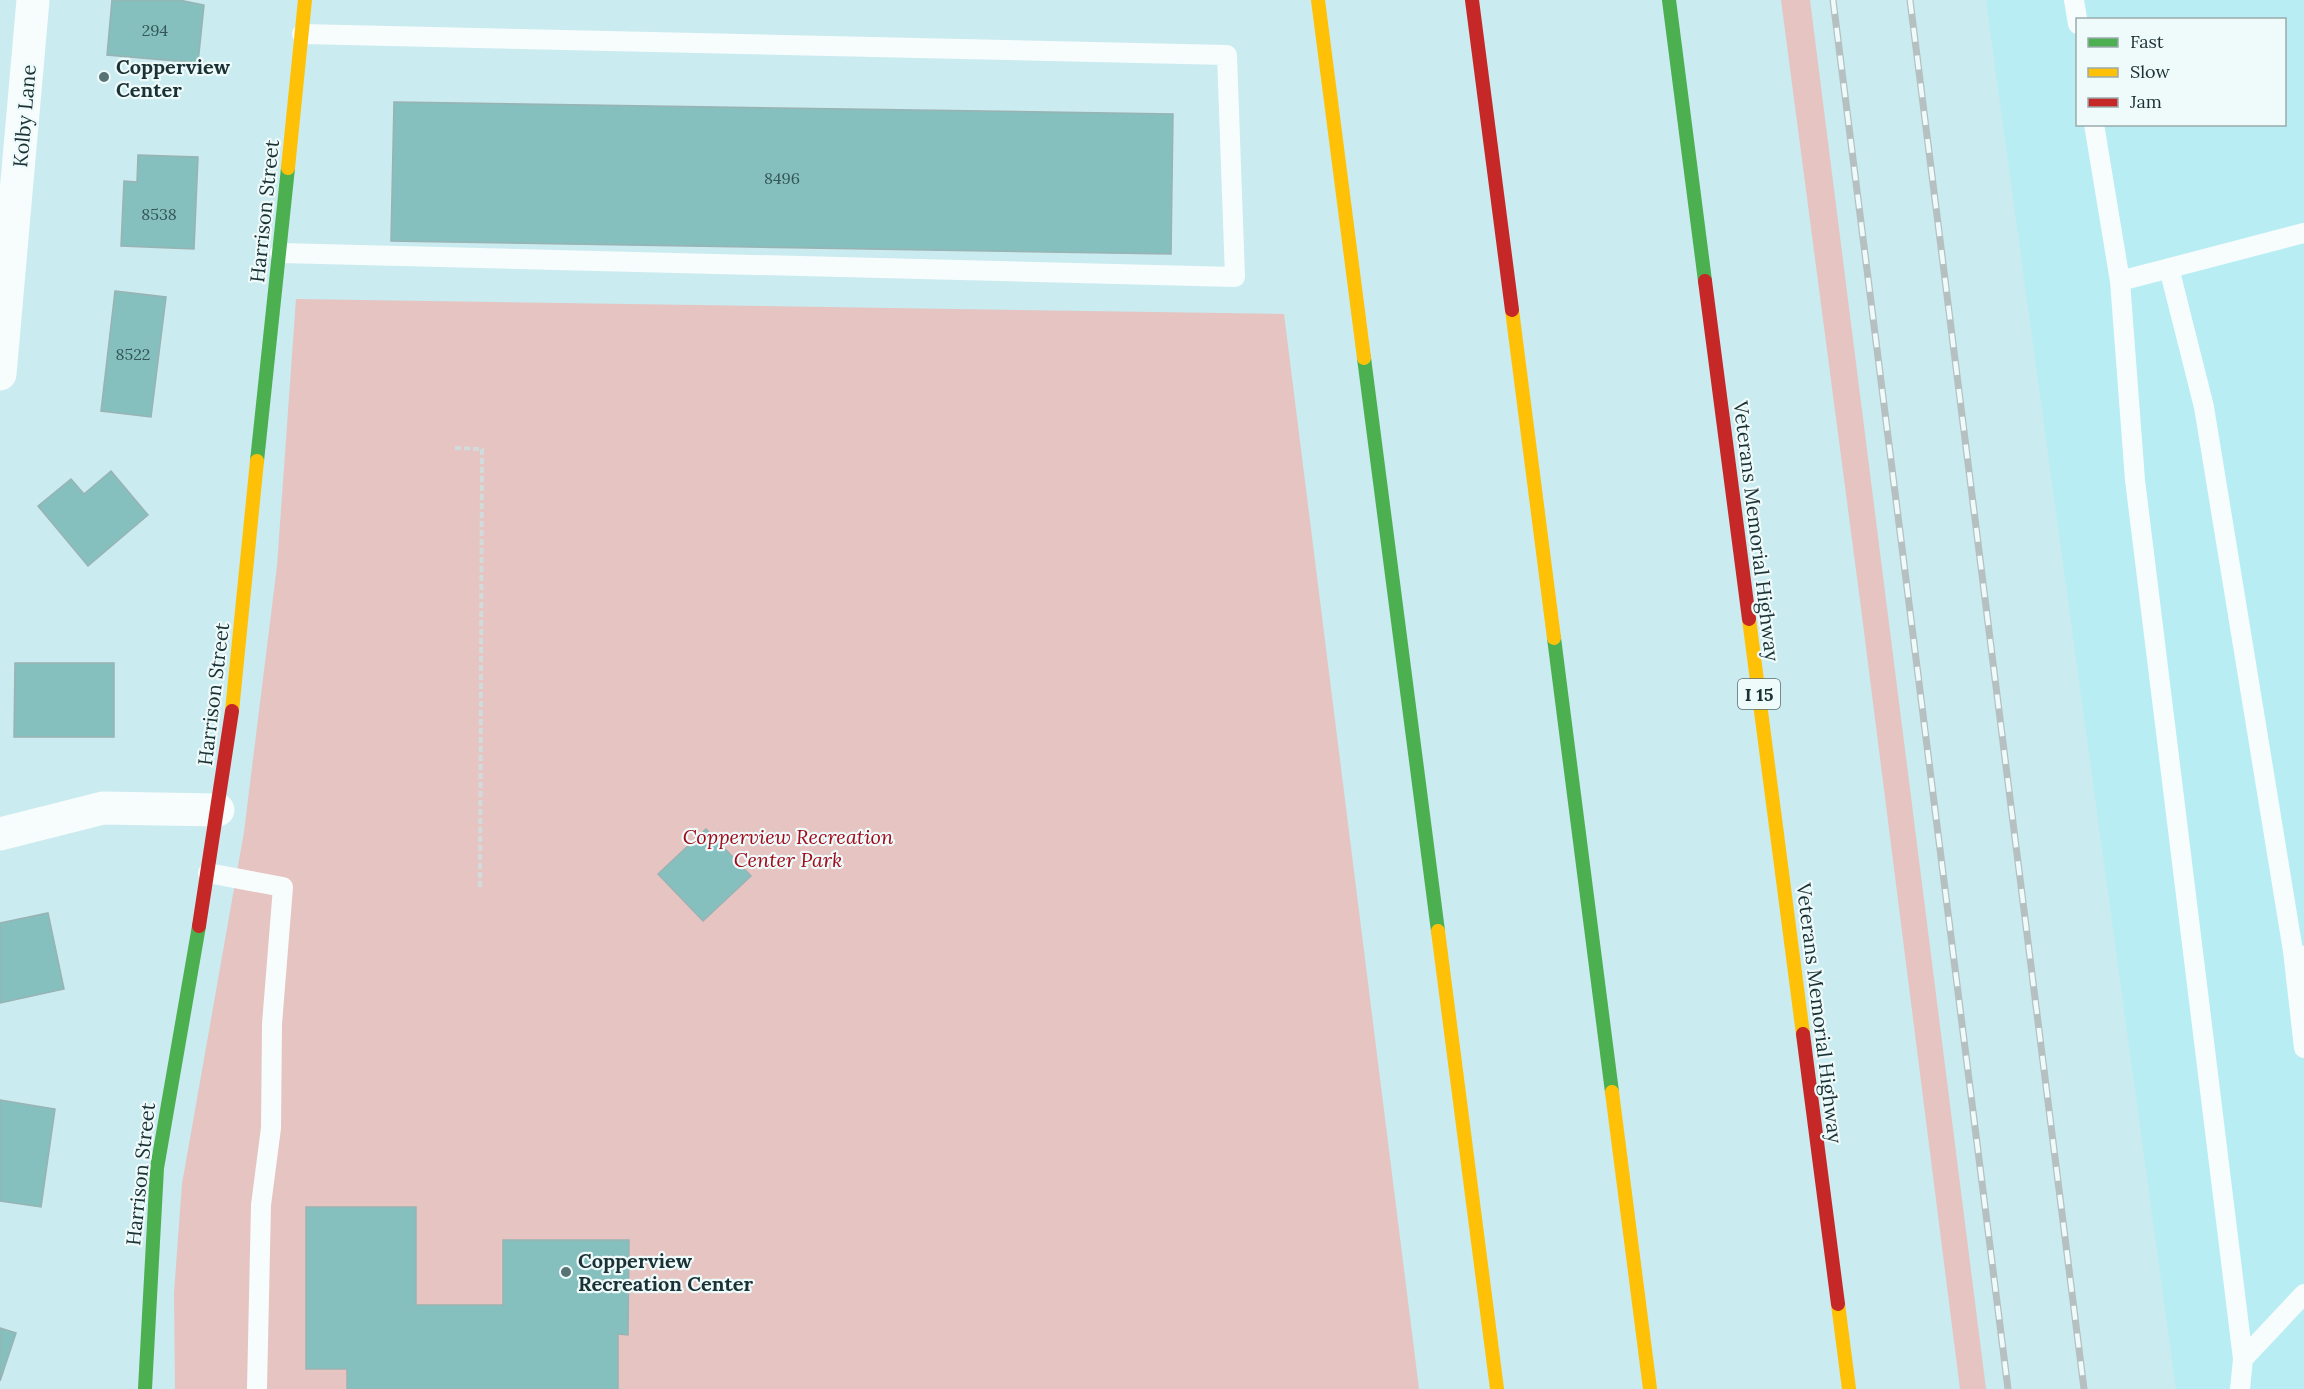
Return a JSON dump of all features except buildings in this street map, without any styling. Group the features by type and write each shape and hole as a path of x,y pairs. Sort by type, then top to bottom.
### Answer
{"main road":[{"name":"Harrison Street","path":"144,1389 159,1157 208,873 231,717 305,0"},
{"path":"1318,0 1497,1389"},
{"path":"1472,0 1650,1389"},
{"name":"Veterans Memorial Highway","path":"1669,0 1849,1389"}],"street":[{"name":"Kolby Lane","path":"0,374 33,0"},
{"path":"0,834 103,808 164,807 218,810"}],"lane":[{"path":"2074,0 2077,18"},
{"path":"280,253 1234,277 1227,55 302,34"},
{"path":"2094,126 2120,281 2135,480 2243,1359 2240,1389"},
{"path":"2120,281 2304,233"},
{"path":"2169,268 2204,407 2299,955 2304,1048"},
{"path":"208,873 284,887 272,1024 271,1128 261,1204 257,1389"},
{"path":"2243,1359 2304,1294"}],"path":[{"path":"455,448 482,449 480,886"}],"shaded area":[{"path":"1986,0 2304,0 2304,1389 2176,1389"}],"green space":[{"path":"1781,0 1810,0 1986,1389 1960,1389"},
{"name":"Copperview Recreation Center Park","path":"296,299 1284,314 1419,1389 175,1389 174,1293 182,1184 244,832 277,566"}],"railway":[{"path":"1833,0 2008,1389"},
{"path":"1910,0 2084,1389"}],"traffic: fast":[{"path":"1669,0 1705,281"},
{"path":"257,461 288,168"},
{"path":"1364,358 1438,931"},
{"path":"1554,638 1612,1092"},
{"path":"145,1389 157,1168 199,926"}],"traffic: slow":[{"path":"288,168 305,0"},
{"path":"1318,0 1364,358"},
{"path":"1512,310 1554,638"},
{"path":"232,711 257,461"},
{"path":"1749,619 1803,1034"},
{"path":"1438,931 1497,1389"},
{"path":"1612,1092 1650,1389"},
{"path":"1838,1304 1849,1389"}],"traffic: jam":[{"path":"1472,0 1512,310"},
{"path":"1705,281 1749,619"},
{"path":"199,926 232,711"},
{"path":"1803,1034 1838,1304"}],"place":[{"name":"Copperview Center","path":"104,77"},
{"name":"Copperview Recreation Center","path":"566,1272"}]}
